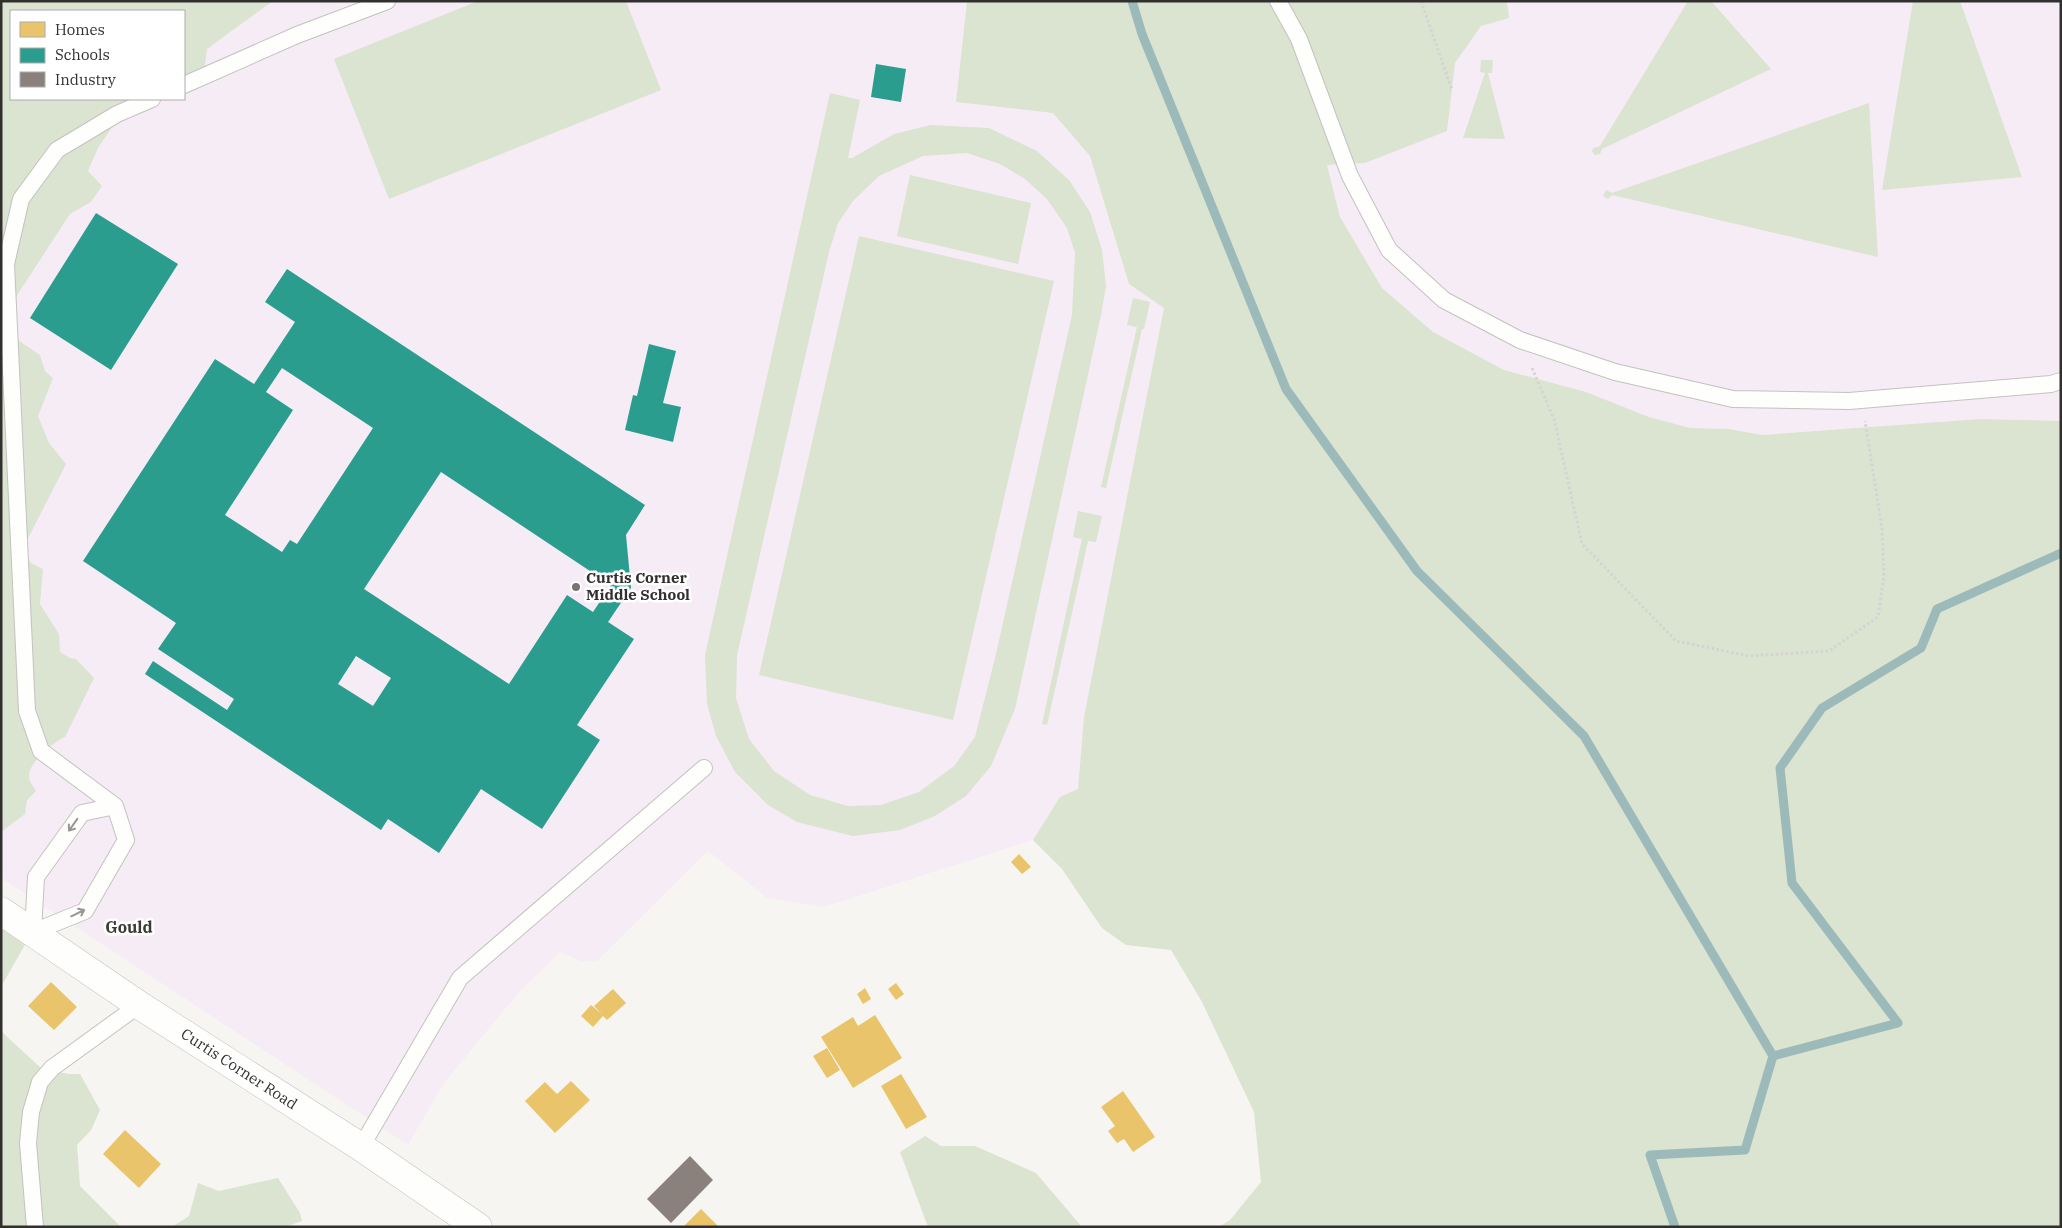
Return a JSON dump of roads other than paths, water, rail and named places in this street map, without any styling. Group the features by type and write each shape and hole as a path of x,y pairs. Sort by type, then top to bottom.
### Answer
{"street":[{"name":"Curtis Corner Road","path":"1,911 139,1005 361,1147 478,1227"}],"lane":[{"path":"185,85 296,35 387,1"},
{"path":"1278,1 1299,40 1350,176 1389,250 1444,300 1520,340 1615,372 1733,399 1862,400 2051,384 2061,381"},
{"path":"115,806 82,813 36,877 33,932 85,911 126,840 115,806 42,751 27,710 6,264 20,199 57,150 117,114 150,100"},
{"path":"361,1147 460,978 704,768"},
{"path":"34,1227 28,1143 31,1112 40,1082 52,1068 139,1005"}],"waterway":[{"path":"1132,1 1142,34 1286,389 1417,571 1584,736 1773,1056 1745,1150 1650,1155 1675,1227"},
{"path":"1773,1056 1898,1023 1792,883 1780,768 1822,708 1921,648 1937,609 2061,553"}],"place":[{"name":"Curtis Corner Middle School","path":"576,587"}],"district":[{"name":"Gould","path":"129,927"}]}
